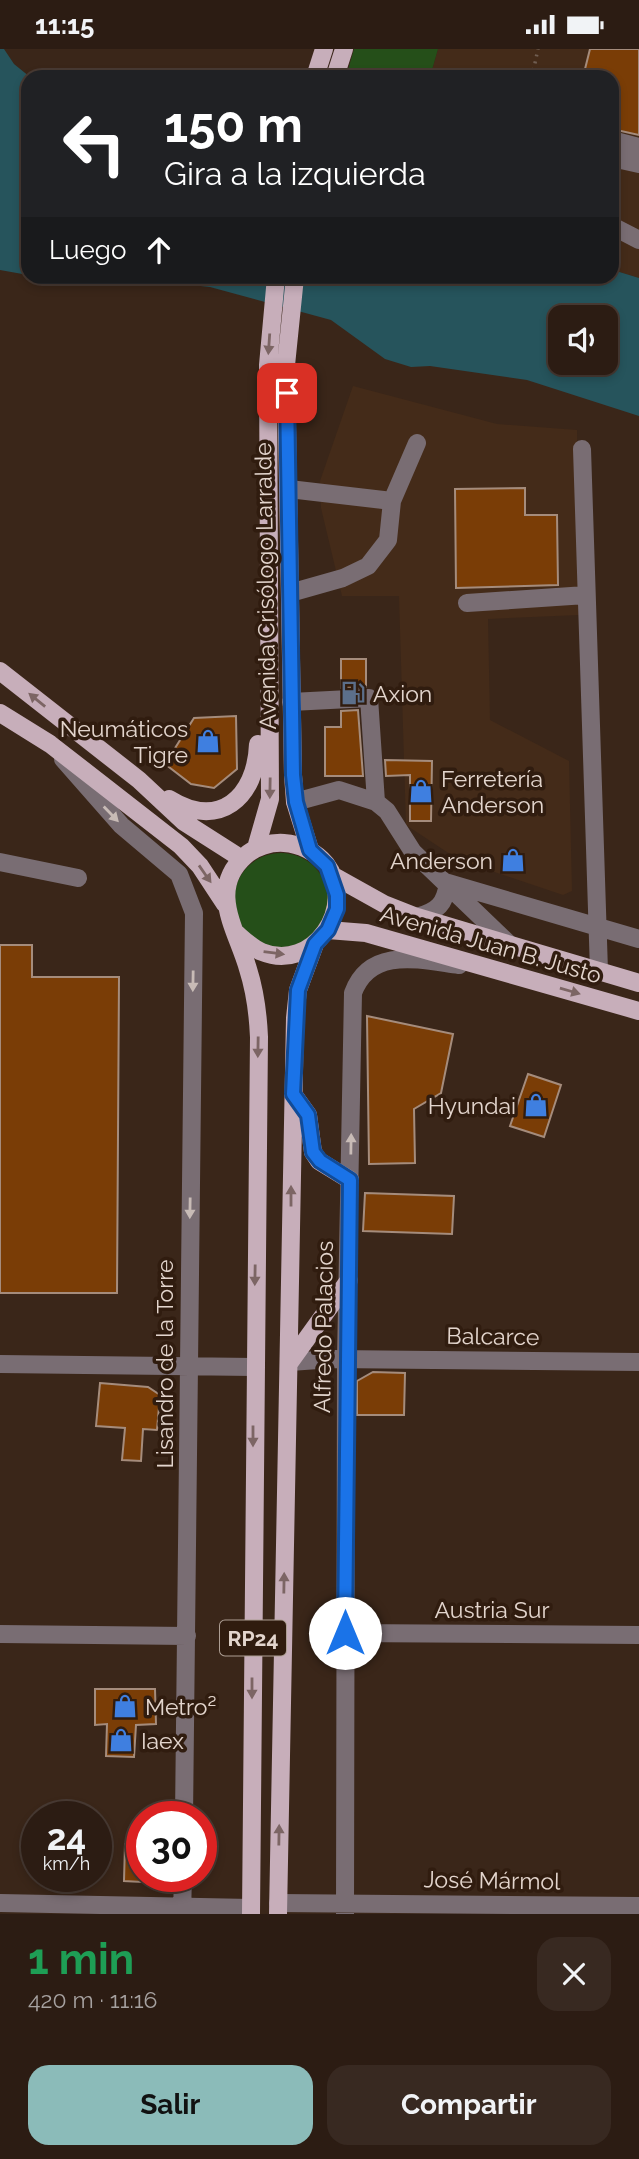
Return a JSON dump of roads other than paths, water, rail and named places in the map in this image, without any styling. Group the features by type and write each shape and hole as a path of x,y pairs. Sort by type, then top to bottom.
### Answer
{"main road":[{"name":"Avenida Crisólogo Larralde","path":"249,854 270,799 268,365 275,284"},
{"name":"Avenida Crisólogo Larralde","path":"294,284 286,365 291,702 296,802 310,850"},
{"path":"0,671 139,780 184,822 249,854"},
{"path":"139,780 193,811 212,812 224,807 239,798 255,775 258,744 269,707"},
{"path":"2,720 50,744 181,846 200,866 225,904"},
{"path":"225,904 228,879 249,854 283,842 310,850 332,875 337,909 328,930"},
{"name":"Avenida Juan B. Justo","path":"332,875 384,904 417,916 639,983"},
{"name":"RP24","path":"225,904 255,997 259,1037 251,1911"},
{"name":"RP24","path":"236,933 264,953 282,955 299,952 315,944 328,930"},
{"name":"Avenida Juan B. Justo","path":"328,930 366,933 639,1011"},
{"name":"RP24","path":"278,1908 293,1094 298,990 315,944"},
{"path":"293,1094 308,1115 313,1152 320,1161 350,1180"},
{"path":"289,1362 349,1280"}],"street":[{"path":"619,142 639,147"},
{"path":"619,159 639,164"},
{"path":"619,230 639,240"},
{"path":"290,593 343,578 368,565 388,540 392,501 417,443"},
{"path":"582,449 599,971"},
{"path":"289,489 392,501"},
{"path":"467,603 586,595"},
{"path":"291,702 369,698 376,802"},
{"name":"Lisandro de la Torre","path":"50,744 121,825 179,874 194,912 184,1801"},
{"path":"296,802 339,790 376,802 387,811 412,852 448,883 509,944"},
{"path":"0,862 78,879"},
{"path":"448,883 639,939"},
{"path":"417,916 433,913 441,907 446,899 448,883"},
{"name":"Alfredo Palacios","path":"345,1909 346,1359 353,993 356,983 379,965 404,958 504,972"},
{"name":"Balcarce","path":"289,1362 346,1359 639,1362"},
{"path":"0,1364 254,1367"},
{"name":"Austria Sur","path":"345,1633 639,1635"},
{"path":"0,1634 187,1636"},
{"path":"182,1910 183,1892"},
{"path":"0,1903 251,1911"},
{"name":"José Mármol","path":"278,1908 639,1906"}],"water":[{"path":"0,49 4,49 21,70 21,274 0,270"},
{"path":"619,272 639,278 639,416 527,380 430,366 411,367 385,359 331,320 210,287 182,284 619,284"}],"place":[{"name":"Axion","path":"353,693"},
{"name":"Neumáticos Tigre","path":"208,741"},
{"name":"Ferretería Anderson","path":"421,791"},
{"name":"Anderson","path":"513,860"},
{"name":"Hyundai","path":"536,1105"},
{"name":"Metro²","path":"125,1706"},
{"name":"Iaex","path":"121,1740"}]}
